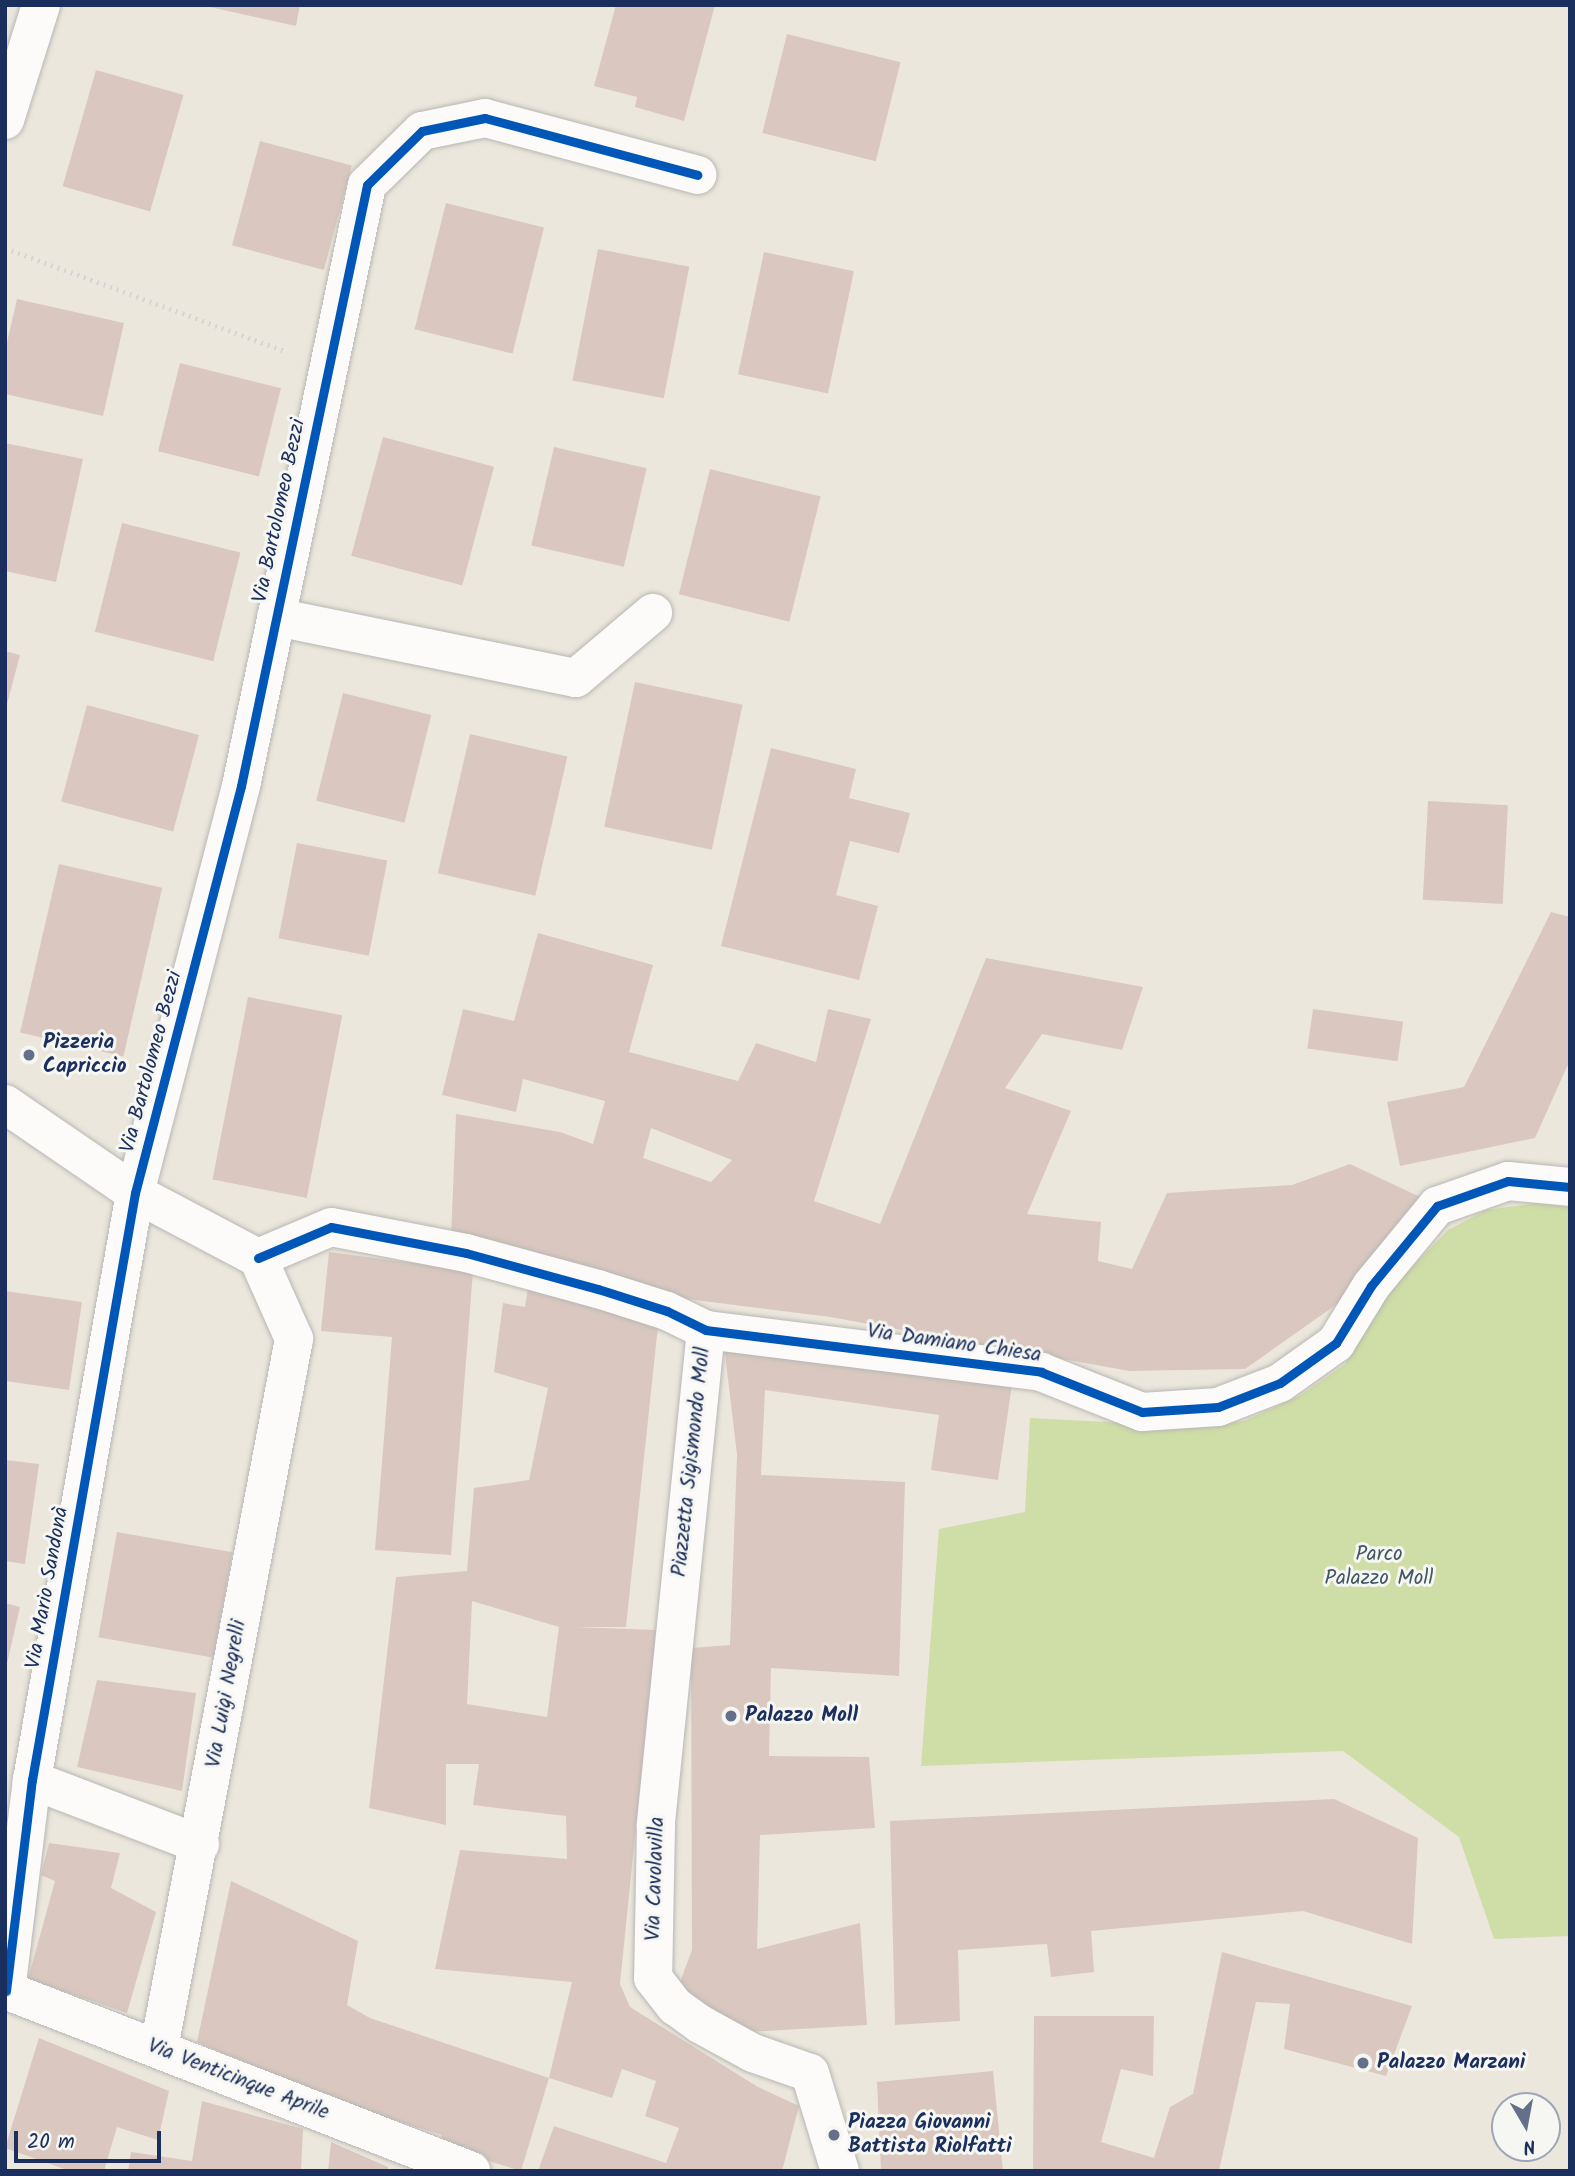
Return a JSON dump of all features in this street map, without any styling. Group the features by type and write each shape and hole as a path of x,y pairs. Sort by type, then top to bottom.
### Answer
{"street":[{"path":"5,120 41,5"},
{"name":"Via Bartolomeo Bezzi","path":"135,1193 241,786 367,185 422,131 485,118 698,175"},
{"name":"Via Bartolomeo Bezzi","path":"276,617 576,678 653,613"},
{"path":"5,1104 135,1193 258,1258"},
{"name":"Via Damiano Chiesa","path":"258,1258 331,1227 466,1253 585,1285 667,1311 706,1330 1041,1372 1142,1412 1218,1407 1280,1383 1336,1343 1371,1286 1437,1206 1507,1181 1570,1187"},
{"name":"Via Mario Sandonà","path":"6,1990 32,1780 135,1193"},
{"name":"Via Luigi Negrelli","path":"159,2048 200,1844 258,1512 295,1339 258,1258"},
{"name":"Piazzetta Sigismondo Moll","path":"678,1593 706,1330"},
{"name":"Via Cavolavilla","path":"678,1593 656,1826 653,1978 675,2006 700,2024 753,2053 810,2073 840,2171"},
{"path":"32,1780 200,1844"},
{"name":"Via Venticinque Aprile","path":"6,1990 469,2170"}],"path":[{"path":"5,248 328,368"}],"green space":[{"name":"Parco Palazzo Moll","path":"1538,1203 1570,1207 1570,1936 1494,1939 1459,1837 1343,1751 921,1766 939,1529 1025,1512 1030,1418 1185,1426 1244,1421 1301,1395 1345,1364 1383,1297 1448,1230 1486,1210"}],"building":[{"path":"201,5 300,5 296,26"},
{"path":"616,5 715,5 684,121 635,107 637,97 594,86"},
{"path":"787,34 901,62 876,161 762,133"},
{"path":"96,70 183,95 150,211 63,186"},
{"path":"260,141 352,166 324,270 232,245"},
{"path":"446,203 544,227 513,354 415,329"},
{"path":"598,249 689,267 664,398 572,381"},
{"path":"764,252 854,271 828,393 738,374"},
{"path":"17,299 124,323 103,416 5,394 5,351"},
{"path":"180,363 281,388 259,476 158,451"},
{"path":"383,437 494,467 462,586 351,556"},
{"path":"5,443 83,459 56,582 5,571"},
{"path":"554,447 647,468 624,567 531,545"},
{"path":"710,469 821,497 789,622 679,594"},
{"path":"122,523 240,553 213,661 95,632"},
{"path":"5,651 20,655 6,708 5,708"},
{"path":"635,682 743,705 712,850 604,827"},
{"path":"343,693 431,715 404,823 316,801"},
{"path":"87,705 199,735 173,832 61,802"},
{"path":"470,734 567,756 535,896 438,873"},
{"path":"771,748 856,769 849,798 910,813 899,853 850,841 836,895 878,906 859,980 721,946"},
{"path":"1428,801 1508,805 1503,904 1423,900"},
{"path":"297,843 387,861 369,956 278,938"},
{"path":"59,864 162,888 123,1056 20,1033"},
{"path":"1551,912 1570,917 1570,1060 1535,1138 1400,1166 1387,1102 1464,1087"},
{"path":"538,933 653,965 629,1052 738,1081 756,1043 816,1062 828,1009 871,1019 814,1201 880,1224 986,958 1143,987 1122,1050 1042,1034 1005,1088 1071,1111 1027,1214 1101,1222 1098,1261 1132,1269 1167,1193 1292,1185 1350,1164 1435,1204 1340,1302 1245,1369 1129,1371 830,1317 687,1299 451,1240 456,1114 560,1132 593,1144 605,1101 523,1079 516,1112 442,1095 463,1009 514,1021","holes":["651,1128 732,1160 711,1182 643,1158"]},
{"path":"248,997 342,1015 307,1198 213,1180"},
{"path":"1313,1009 1403,1022 1398,1061 1307,1049"},
{"path":"329,1252 473,1271 451,1555 375,1550 392,1337 321,1331"},
{"path":"528,1288 658,1326 626,1627 576,1627 656,1630 620,1984 630,2007 758,2087 799,2106 782,2171 538,2171 554,2126 666,2163 679,2128 645,2116 656,2081 622,2069 612,2098 549,2078 572,1982 435,1969 460,1850 567,1859 566,1816 473,1805 479,1764 446,1764 446,1825 369,1808 396,1577 467,1571 474,1488 529,1480 548,1388 494,1372 503,1303 525,1307","holes":["472,1601 559,1627 547,1717 467,1704"]},
{"path":"5,1291 82,1302 69,1390 5,1381"},
{"name":"Palazzo Moll","path":"723,1337 1013,1378 998,1480 931,1470 939,1415 765,1390 761,1475 905,1482 899,1676 771,1668 769,1756 869,1757 875,1828 760,1835 757,1949 860,1923 867,2025 730,2033 677,1990 692,1950 691,1648 730,1645 737,1455"},
{"path":"5,1460 39,1464 25,1564 5,1561"},
{"path":"117,1532 232,1552 214,1658 98,1637"},
{"path":"5,1603 20,1607 6,1668 5,1668"},
{"path":"97,1680 196,1693 182,1791 77,1767"},
{"path":"1334,1799 1418,1838 1412,1944 1303,1911 1091,1931 1094,1972 1051,1977 1047,1944 958,1950 960,2021 895,2025 890,1821"},
{"path":"49,1843 120,1853 111,1888 156,1912 127,2013 28,1979 55,1881 41,1875"},
{"path":"231,1881 358,1941 347,2005 370,2018 549,2078 521,2171 440,2146 442,2135 348,2106 197,2042"},
{"name":"Palazzo Marzani","path":"1222,1952 1412,2006 1386,2076 1284,2049 1290,2004 1256,2002 1219,2171 1033,2171 1034,2016 1154,2016 1153,2076 1121,2069 1101,2142 1154,2158 1170,2107 1193,2094"},
{"path":"39,2038 169,2091 158,2140 117,2127 104,2171 70,2171 5,2148"},
{"path":"993,2071 1003,2171 881,2171 877,2082"},
{"path":"202,2101 303,2129 301,2171 128,2171 131,2152 192,2161"},
{"path":"331,2142 388,2167 388,2171 328,2171"}],"cycle path":[{"path":"6,1991 32,1780 135,1193 241,786 367,185 422,131 485,118 698,175"},
{"path":"258,1258 331,1227 466,1253 598,1289 667,1311 706,1330 1041,1372 1142,1412 1218,1407 1280,1383 1336,1343 1371,1286 1437,1206 1508,1181 1570,1187"}],"place":[{"name":"Pizzeria Capriccio","path":"29,1055"},
{"name":"Palazzo Moll","path":"731,1716"},
{"name":"Palazzo Marzani","path":"1363,2063"},
{"name":"Piazza Giovanni Battista Riolfatti","path":"834,2135"}]}
